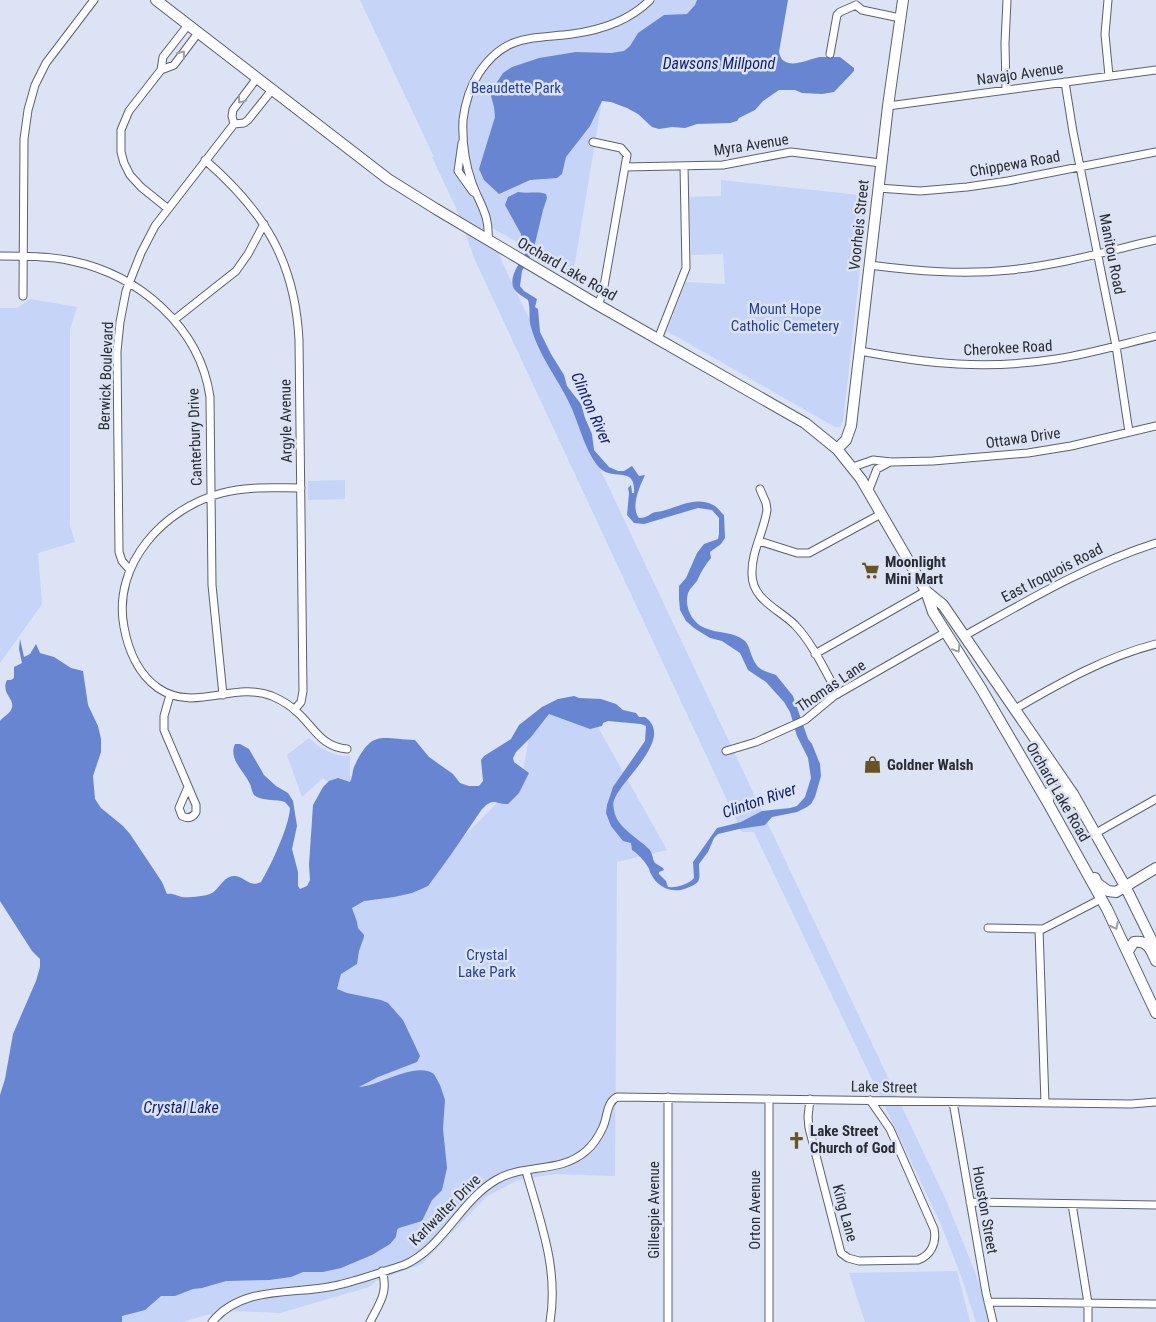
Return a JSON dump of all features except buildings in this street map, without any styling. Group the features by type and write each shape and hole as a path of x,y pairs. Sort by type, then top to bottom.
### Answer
{"main road":[{"name":"Orchard Lake Road","path":"156,0 388,179 524,262 817,431 837,449 853,468 868,492 926,591 933,612 982,690 1048,803 1101,898 1156,1012"},
{"name":"Voorheis Street","path":"837,449 846,440 850,431 888,106 903,0"},
{"name":"Orchard Lake Road","path":"926,591 943,605 1063,779 1125,886 1156,949"},
{"path":"982,690 989,684 998,683"},
{"path":"1048,803 1048,794 1051,791 1060,790 1065,793 1088,830 1096,833"},
{"path":"1058,821 1066,826 1097,883 1108,892 1116,892 1156,868"},
{"path":"1128,951 1134,942 1144,943 1150,947 1156,961"}],"street":[{"path":"23,296 24,139 30,102 38,78 51,56 94,0"},
{"path":"488,240 488,221 468,170 463,133 466,104 474,82 489,60 502,49 525,38 583,32 612,24 633,15 650,0"},
{"path":"1006,90 1005,36 1007,0"},
{"path":"1108,0 1105,34 1109,76"},
{"path":"830,54 837,15 856,3 862,10 900,18"},
{"path":"161,70 163,57 188,24"},
{"path":"168,208 133,179 124,163 120,146 121,130 126,116 161,70 174,64 198,33"},
{"name":"Navajo Avenue","path":"888,106 1156,70"},
{"name":"Berwick Boulevard","path":"234,124 233,110 257,78"},
{"name":"Manitou Road","path":"1065,82 1116,346 1129,432"},
{"name":"Berwick Boulevard","path":"234,124 244,124 272,90"},
{"name":"Berwick Boulevard","path":"130,569 122,561 119,552 117,361 120,322 129,283 146,242 168,208 234,124"},
{"path":"593,142 623,149 627,155 603,292 598,305"},
{"name":"Myra Avenue","path":"625,167 727,165 791,152 881,163"},
{"name":"Chippewa Road","path":"878,188 920,191 998,183 1156,152"},
{"name":"Argyle Avenue","path":"205,160 237,189 264,224 285,266 296,309 299,340 303,691 301,702 295,709"},
{"path":"658,340 686,268 684,166"},
{"path":"174,320 233,274 245,258 264,224"},
{"path":"869,265 932,272 976,272 1037,266 1156,240"},
{"name":"Canterbury Drive","path":"0,256 52,257 81,263 100,269 129,283 148,296 174,320 192,343 200,358 206,377 210,402 213,605 223,695"},
{"name":"Cherokee Road","path":"860,350 927,363 992,365 1057,359 1156,336"},
{"name":"Ottawa Drive","path":"853,468 871,460 891,462 954,460 1021,454 1071,446 1156,426"},
{"path":"868,492 877,469 891,462"},
{"path":"301,488 244,489 211,496 184,509 165,523 146,542 126,577 122,601 124,624 135,661 145,677 156,687 170,694 192,699 243,692 263,693 295,709 321,739 333,746 347,749"},
{"path":"760,489 767,510 752,568 755,590 795,626 815,654 838,694"},
{"path":"759,541 797,553 809,553 881,514"},
{"name":"East Iroquois Road","path":"964,636 1070,577 1124,554 1156,543"},
{"path":"815,654 926,591"},
{"name":"Thomas Lane","path":"726,751 756,742 805,720 838,694 946,632"},
{"path":"1016,709 1095,666 1156,644"},
{"path":"170,694 164,716 164,730 188,787"},
{"path":"1096,833 1156,799"},
{"path":"988,928 1039,929 1050,926 1101,898"},
{"path":"1039,929 1045,1103"},
{"name":"Lake Street","path":"612,1100 620,1097 668,1097 1131,1104 1156,1102"},
{"name":"Gillespie Avenue","path":"668,1097 668,1322"},
{"name":"Orton Avenue","path":"769,1099 769,1322"},
{"name":"King Lane","path":"810,1099 808,1124 841,1253 848,1258 859,1261 910,1261 922,1259 929,1253 933,1245 935,1236 932,1226 891,1133 870,1100"},
{"name":"Karlwalter Drive","path":"212,1322 225,1308 248,1297 330,1287 409,1262 422,1254 492,1182 509,1174 559,1166 572,1161 585,1152 599,1135 612,1100"},
{"name":"Houston Street","path":"953,1102 993,1322"},
{"path":"526,1171 551,1261 553,1292 550,1322"},
{"path":"970,1202 1156,1205"},
{"path":"1072,1204 1088,1304 1088,1322"},
{"path":"370,1322 384,1292 385,1282 382,1272"},
{"path":"988,1302 1156,1304"}],"green space":[{"name":"Beaudette Park","path":"360,0 757,0 602,101 573,274 487,225 504,266 946,1200 975,1272 991,1322 976,1322 940,1222 754,832 742,832 475,260 456,208 432,157 434,157"},
{"name":"Mount Hope Catholic Cemetery","path":"721,180 868,196 843,422 840,427 835,427 667,331 686,282 725,284 723,254 691,255 689,197 721,196"},
{"path":"30,299 77,307 70,329 70,526 75,542 38,553 42,604 0,663 0,308 17,308"},
{"path":"345,480 345,499 308,500 308,481"},
{"name":"Crystal Lake Park","path":"582,699 667,850 617,862 615,1176 555,1174 518,1180 486,1197 422,1264 376,1281 369,1287 280,1313 236,1311 206,1315 183,1322 115,1322 352,1094 324,998 350,798 323,778 302,797 287,755 309,738 327,751 338,755 350,756 350,776 405,778 406,836 464,836 522,778 532,720"},
{"path":"957,1271 970,1322 865,1322 849,1273"}],"water":[{"name":"Dawsons Millpond","path":"697,0 788,0 779,52 781,58 785,62 796,63 820,57 840,57 854,68 854,71 834,92 822,94 779,90 763,101 755,110 730,123 697,124 685,128 659,129 652,127 638,114 627,108 602,101 590,126 566,157 562,174 557,178 530,180 499,194 484,180 479,169 495,117 491,96 492,90 503,73 512,67 539,58 576,52 611,53 624,51 630,46 638,33 664,15 687,14"},
{"name":"Crystal Lake","path":"518,192 546,194 547,198 533,252 522,271 520,286 524,291 537,299 535,307 538,309 540,332 564,375 567,386 581,404 592,434 594,450 609,467 618,471 624,471 632,466 639,476 645,475 635,508 639,518 691,502 706,502 715,506 724,515 725,538 721,544 710,552 711,558 689,591 687,598 688,609 700,626 736,636 745,641 759,668 776,675 793,696 808,739 820,764 821,776 815,797 807,807 797,812 772,817 765,825 718,834 699,864 698,882 682,890 666,889 654,879 645,862 632,850 631,843 623,841 611,826 606,813 613,787 645,741 646,726 608,721 603,723 602,726 590,729 549,714 513,758 514,762 529,773 519,793 508,804 492,802 482,809 428,886 412,893 364,901 352,908 358,928 364,937 357,964 341,974 337,989 388,1003 403,1020 420,1056 417,1062 378,1077 359,1087 407,1072 426,1071 434,1074 445,1100 443,1129 447,1168 442,1190 432,1200 422,1221 399,1228 396,1237 390,1244 372,1255 341,1268 323,1272 303,1272 291,1277 269,1280 226,1281 193,1289 175,1296 161,1296 145,1310 122,1316 122,1322 0,1322 0,1095 5,1079 13,1034 36,981 40,967 40,959 32,951 0,901 0,721 10,711 12,706 5,685 7,680 14,678 14,667 22,663 19,649 20,639 24,657 30,654 36,644 40,653 54,657 71,668 83,671 88,705 98,726 101,739 101,752 93,776 95,799 101,808 130,834 162,882 167,894 180,897 208,895 231,876 239,877 254,884 261,882 283,835 290,808 285,802 263,799 254,795 250,784 235,760 233,749 235,744 240,744 249,749 264,775 276,786 288,793 293,801 297,826 292,849 300,889 307,886 310,880 309,865 313,805 323,787 329,781 338,778 350,782 360,755 372,741 385,738 415,740 429,757 453,774 460,783 469,786 479,786 483,781 481,760 484,756 511,739 519,725 542,707 558,699 574,696 601,699 616,704 623,710 636,713 639,717 645,717 653,726 654,736 651,747 614,799 613,807 623,827 649,849 655,863 663,868 664,870 659,872 659,874 666,881 668,887 682,885 694,878 693,862 717,828 741,822 762,811 797,806 805,797 811,778 808,758 797,736 790,712 784,702 766,682 748,670 740,653 722,641 710,638 694,628 686,621 680,610 679,586 686,578 697,553 704,544 718,539 719,518 712,510 698,508 644,524 634,523 627,515 628,488 631,485 632,493 634,493 634,484 627,476 609,473 597,465 586,445 567,399 539,349 530,324 528,300 516,291 512,280 516,269 528,250 522,243 521,234 505,205 508,197"}],"place":[{"name":"Moonlight Mini Mart","path":"871,571"},
{"name":"Goldner Walsh","path":"873,765"},
{"name":"Lake Street Church of God","path":"796,1140"}],"water label":[{"name":"Clinton River","path":"592,408"},
{"name":"Clinton River","path":"759,800"}]}
